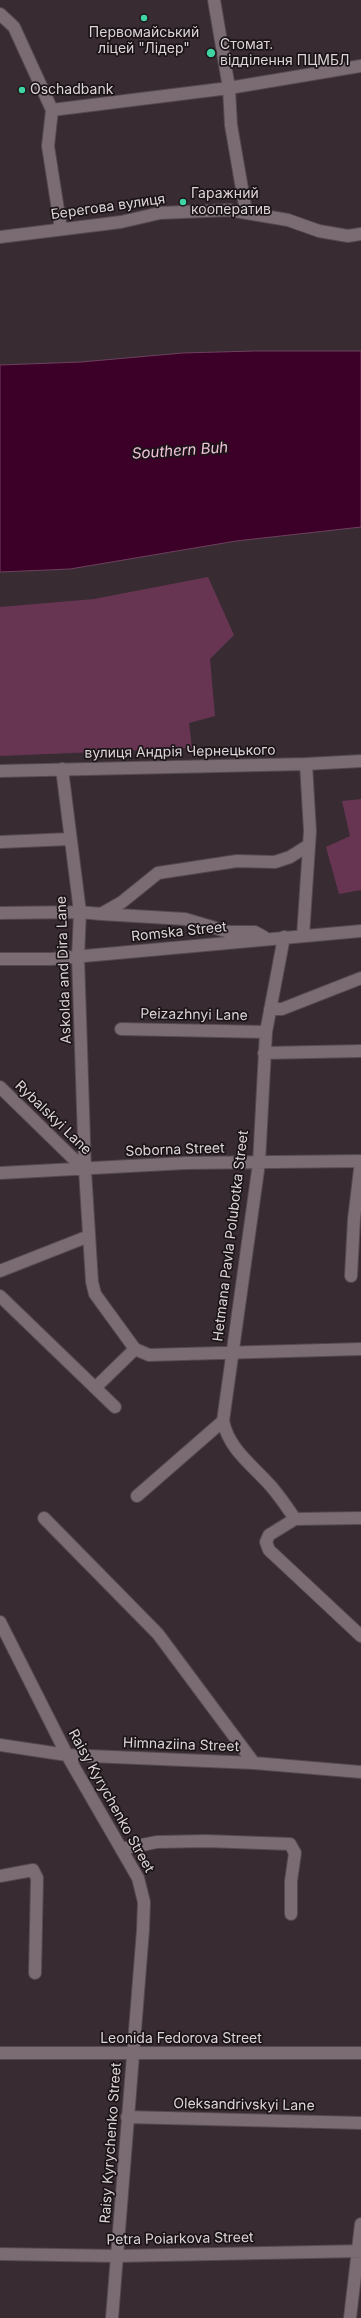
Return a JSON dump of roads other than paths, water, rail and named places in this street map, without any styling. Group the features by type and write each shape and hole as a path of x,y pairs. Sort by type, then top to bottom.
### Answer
{"street":[{"path":"214,0 229,88 231,125 246,212"},
{"path":"0,14 14,27 52,110 48,146 61,229"},
{"path":"52,110 229,88 361,66"},
{"name":"Берегова вулиця","path":"0,237 121,222 160,213 229,210 288,220 319,231 348,236 361,234"},
{"name":"вулиця Андрія Чернецького","path":"0,771 306,764 361,761"},
{"path":"303,936 309,845 306,764"},
{"name":"Askolda and Dira Lane","path":"62,769 80,912 78,957 85,1170 94,1294 135,1349"},
{"path":"0,842 70,839"},
{"path":"101,914 122,902 158,873 238,861 275,862 290,857 309,845"},
{"path":"0,913 80,912 185,919 229,932 255,932 270,940"},
{"name":"Romska Street","path":"0,959 51,960 259,939 270,940 284,937 361,931"},
{"name":"Hetmana Pavla Polubotka Street","path":"284,937 266,1032 259,1163 223,1421 225,1432 234,1449 270,1485 295,1519"},
{"path":"270,1009 282,1009 361,978"},
{"name":"Peizazhnyi Lane","path":"121,1029 266,1032"},
{"path":"264,1053 361,1051"},
{"name":"Rybalskyi Lane","path":"0,1087 85,1170"},
{"path":"351,1276 354,1218 361,1161"},
{"name":"Soborna Street","path":"0,1173 85,1170 186,1163 361,1161"},
{"path":"0,1271 89,1236"},
{"path":"0,1296 115,1407"},
{"path":"96,1387 135,1349 149,1355 232,1354 298,1349 361,1348"},
{"path":"137,1496 223,1421"},
{"path":"44,1518 158,1634 254,1763"},
{"path":"361,1518 295,1519 269,1535 266,1542 269,1550 361,1636"},
{"name":"Raisy Kyrychenko Street","path":"0,1622 67,1755 138,1878 144,1902 112,2318"},
{"name":"Himnaziina Street","path":"0,1745 67,1755 254,1763 361,1772"},
{"path":"121,1849 157,1842 206,1841 290,1844 295,1853 291,1881 291,1914"},
{"path":"0,1876 33,1870 37,1878 35,1973"},
{"name":"Leonida Fedorova Street","path":"0,2053 132,2054 361,2052"},
{"name":"Oleksandrivskyi Lane","path":"127,2117 361,2123"},
{"path":"350,2318 360,2251 361,2224"},
{"name":"Petra Poiarkova Street","path":"0,2254 117,2256 360,2251"}],"water":[{"name":"Southern Buh","path":"361,351 361,527 236,541 70,569 0,572 0,365 81,362 183,353"}],"place":[{"name":"Первомайський ліцей \"Лідер\"","path":"144,18"},
{"name":"Стомат. відділення ПЦМБЛ","path":"211,53"},
{"name":"Oschadbank","path":"22,90"},
{"name":"Гаражний кооператив","path":"183,202"}]}
